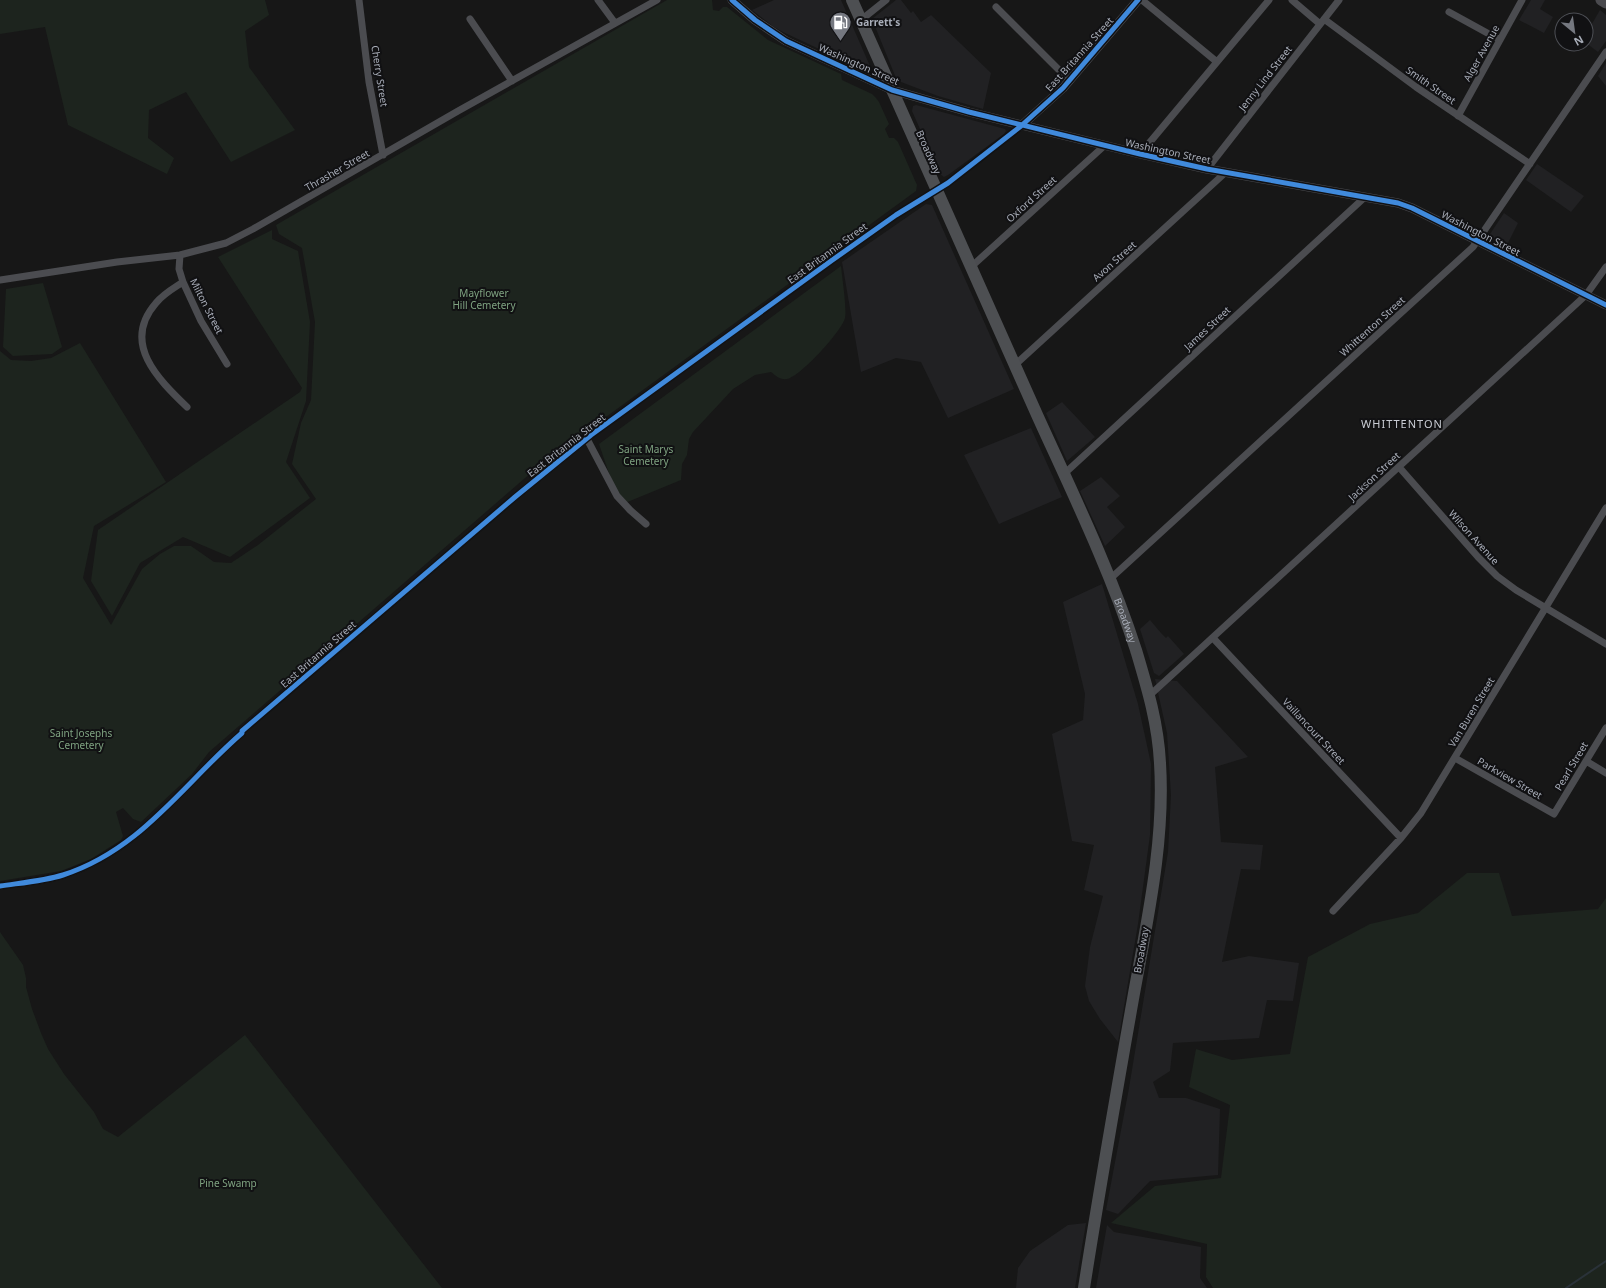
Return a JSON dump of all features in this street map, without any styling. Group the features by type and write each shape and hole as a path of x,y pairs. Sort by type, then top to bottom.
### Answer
{"main road":[{"name":"Broadway","path":"852,0 1110,579 1128,626 1150,695 1157,732 1162,803 1160,834 1147,919 1084,1288"},
{"path":"1601,0 1606,3"}],"street":[{"name":"Cherry Street","path":"359,0 369,82 383,155"},
{"path":"598,0 615,23"},
{"name":"Thrasher Street","path":"0,280 117,262 180,255 218,246 235,239 657,0"},
{"name":"Washington Street","path":"732,0 755,20 786,41 892,90 1021,126 1104,146 1207,169 1386,200 1404,205 1606,305"},
{"path":"861,20 886,0"},
{"name":"East Britannia Street","path":"0,886 62,876 88,865 138,833 171,804 214,758 242,733 242,731 515,496 587,439 831,261 896,215 948,183 1021,126 1070,81 1138,0"},
{"path":"1142,0 1217,62"},
{"path":"1140,154 1269,0"},
{"name":"Smith Street","path":"1292,0 1458,116 1530,164"},
{"name":"Jenny Lind Street","path":"1207,169 1339,0"},
{"name":"Alger Avenue","path":"1458,116 1522,0"},
{"path":"996,7 1070,81"},
{"path":"1449,12 1500,40"},
{"path":"470,19 512,81"},
{"name":"Whittenton Street","path":"1110,579 1473,247 1606,52"},
{"name":"Oxford Street","path":"971,267 1104,146"},
{"name":"Avon Street","path":"1015,365 1226,172"},
{"name":"James Street","path":"1064,474 1364,197"},
{"name":"Milton Street","path":"180,255 179,269 183,282 201,321 227,364"},
{"name":"Jackson Street","path":"1150,695 1586,295 1606,267"},
{"path":"183,282 160,298 150,311 143,328 142,343 146,359 155,372 187,407"},
{"path":"587,439 617,496 646,524"},
{"name":"Wilson Avenue","path":"1399,467 1490,570 1516,590 1606,644"},
{"name":"Van Buren Street","path":"1333,911 1401,838 1421,813 1606,509"},
{"name":"Vaillancourt Street","path":"1213,638 1401,838"},
{"name":"Pearl Street","path":"1554,814 1606,728"},
{"name":"Parkview Street","path":"1455,758 1554,814"},
{"path":"1586,761 1606,773"}],"shaded area":[{"path":"774,0 841,0 870,66 870,70 866,71 783,32 752,10"},
{"path":"896,0 901,0 911,13 913,11 921,22 931,15 991,73 983,109 938,96 901,82 896,78 872,19"},
{"path":"1531,0 1545,0 1540,9 1553,17 1544,33 1519,20"},
{"path":"1600,10 1606,15 1606,41 1598,52 1594,49 1594,20"},
{"path":"1606,63 1606,86 1598,76"},
{"path":"916,105 1005,129 1006,131 1004,134 944,177 940,174 912,111 913,106"},
{"path":"1537,164 1584,196 1571,212 1526,180"},
{"path":"926,204 932,205 1014,389 948,418 921,362 896,358 861,372 842,262"},
{"path":"1504,213 1518,223 1506,247 1488,237"},
{"path":"1062,402 1095,437 1067,461 1046,413"},
{"path":"1031,428 1062,497 999,524 964,455"},
{"path":"1101,477 1120,496 1107,507 1125,527 1105,546 1080,491"},
{"path":"1102,584 1138,704 1151,764 1150,835 1138,924 1118,1042 1100,1019 1089,1001 1085,986 1090,947 1103,896 1084,890 1094,845 1072,841 1052,734 1083,720 1085,694 1063,602"},
{"path":"1150,620 1166,638 1168,636 1184,654 1159,676 1154,673 1140,629"},
{"path":"1155,679 1177,681 1248,757 1215,767 1221,842 1263,845 1260,870 1241,869 1222,962 1249,956 1299,963 1293,1001 1267,1000 1259,1038 1173,1043 1170,1071 1153,1082 1159,1098 1186,1098 1220,1109 1218,1175 1150,1181 1118,1214 1106,1210 1129,1088 1168,852 1171,795 1167,733"},
{"path":"1086,1223 1075,1288 1016,1288 1018,1268 1030,1251 1068,1225"},
{"path":"1107,1225 1114,1232 1201,1247 1200,1278 1207,1288 1096,1288"}],"green space":[{"path":"0,0 265,0 269,15 245,31 249,67 295,130 231,162 186,92 149,110 148,138 174,158 167,174 68,125 45,27 0,34"},
{"name":"Mayflower Hill Cemetery","path":"667,0 712,0 713,10 719,11 723,7 727,7 768,40 841,74 842,80 872,94 879,102 889,124 885,129 889,138 894,138 898,142 917,185 916,191 540,465 209,752 192,774 141,822 133,819 123,808 116,812 123,836 121,840 91,859 61,871 0,881 0,351 11,360 31,361 51,358 80,343 166,482 94,526 83,578 111,625 142,569 160,554 174,546 191,546 214,562 231,563 258,545 316,499 292,464 301,423 311,400 315,322 302,248 279,234 276,225"},
{"path":"272,230 272,239 298,251 310,322 306,401 286,462 310,498 230,557 183,537 140,563 112,616 91,581 98,530 300,392 302,388 218,257"},
{"name":"Saint Marys Cemetery","path":"841,266 845,300 845,318 836,333 820,353 801,370 787,379 780,378 771,372 755,375 733,389 693,432 689,439 687,455 682,464 681,480 625,503 613,485 599,444"},
{"path":"43,283 62,347 52,354 13,356 3,347 6,289"},
{"path":"1467,873 1499,873 1512,916 1598,909 1606,898 1606,1288 1213,1288 1206,1277 1207,1244 1111,1223 1155,1186 1221,1178 1230,1105 1189,1087 1196,1049 1232,1060 1290,1054 1308,957 1370,924 1418,913"},
{"name":"Pine Swamp","path":"0,932 23,965 26,978 26,987 32,1009 48,1049 64,1074 94,1112 103,1129 118,1137 245,1035 442,1288 0,1288"}],"waterway":[{"path":"1566,1288 1606,1261"}],"cycle path":[{"path":"732,0 755,20 786,41 892,90 969,112 1207,169 1398,203 1412,208 1606,305"},
{"path":"0,886 63,875 91,864 116,849 138,833 160,814 242,733 242,731 515,497 591,435 896,215 948,183 1021,126 1063,88 1138,0"}],"place":[{"name":"Garrett's","path":"841,42"}],"district":[{"name":"WHITTENTON","path":"1402,423"}],"park label":[{"name":"Saint Josephs Cemetery","path":"81,738"}]}
